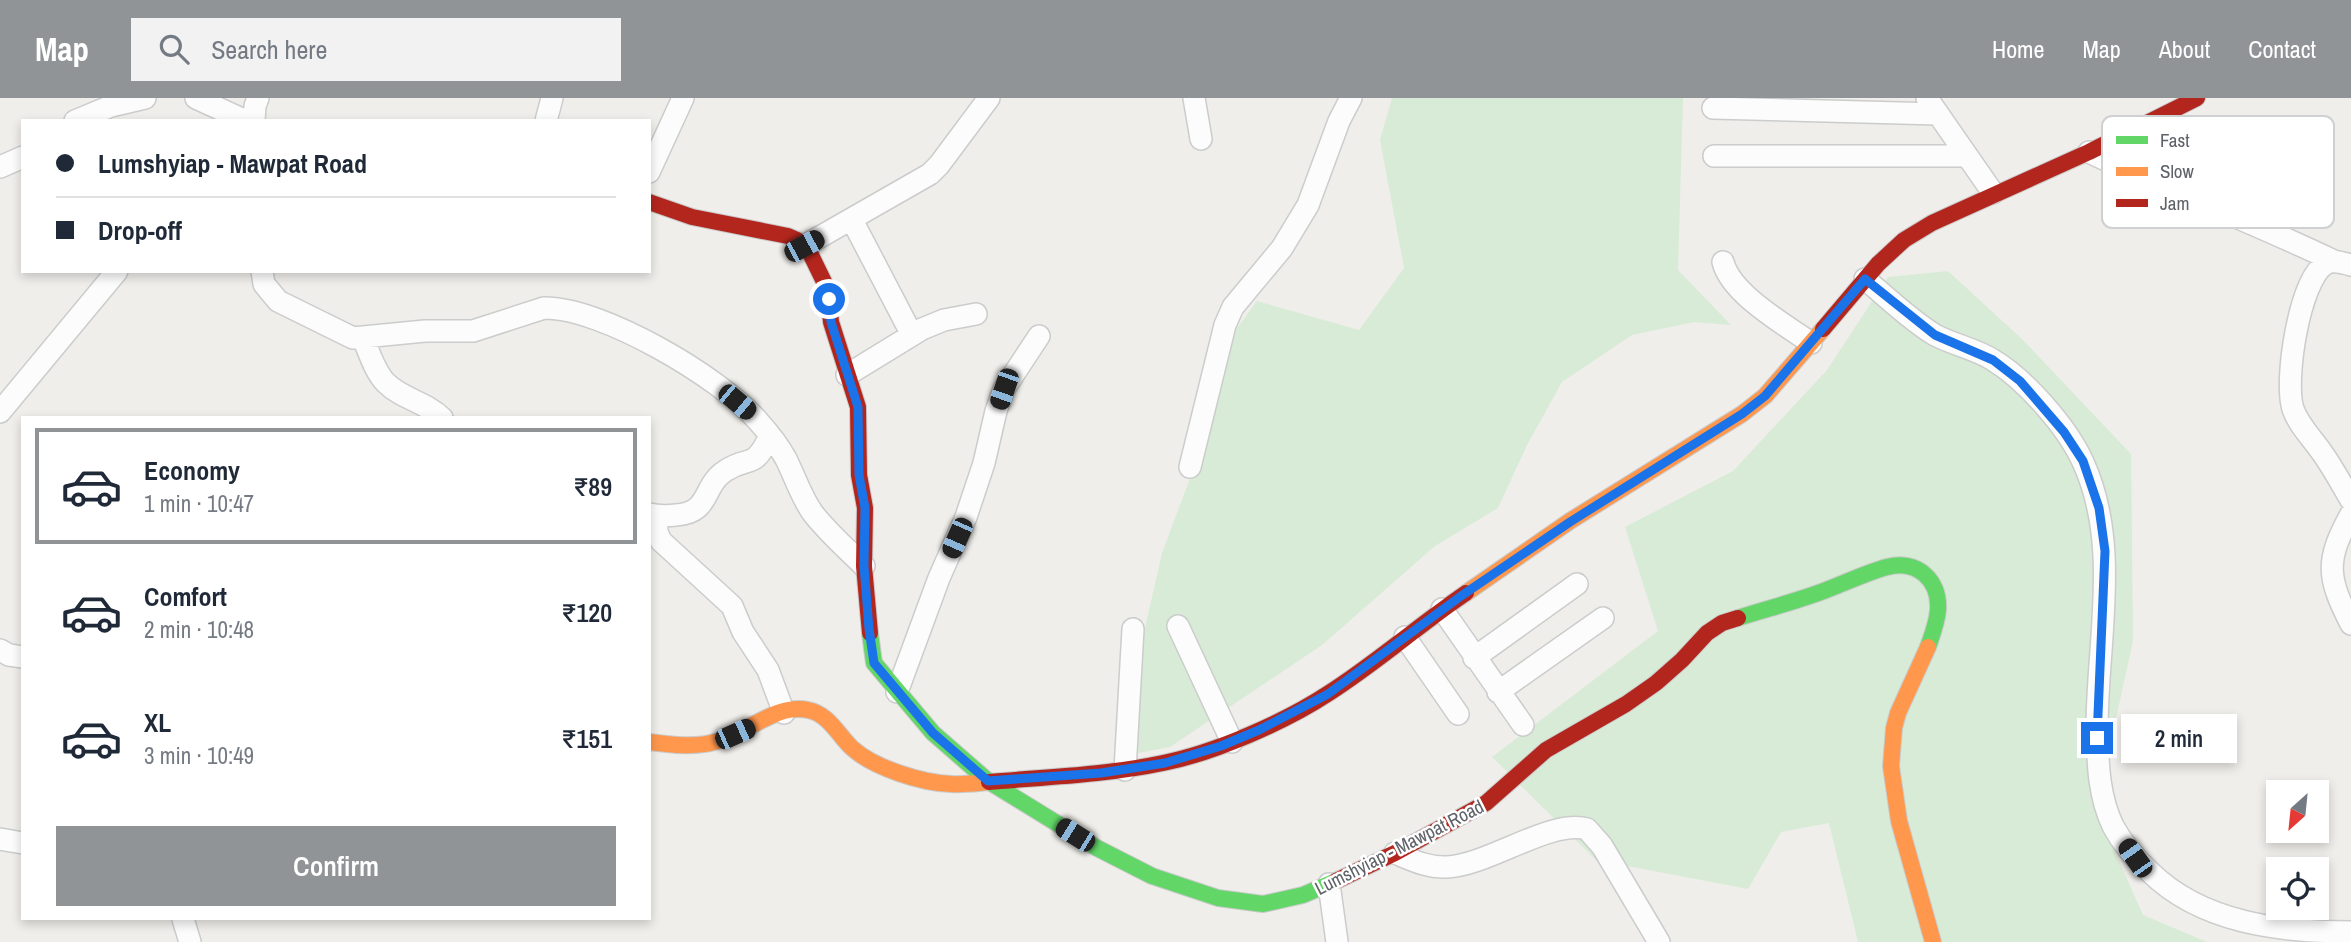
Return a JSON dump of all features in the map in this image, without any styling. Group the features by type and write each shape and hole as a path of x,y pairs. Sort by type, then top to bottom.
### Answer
{"street":[{"path":"80,119 111,106 145,98"},
{"path":"196,98 242,119"},
{"path":"254,119 258,98"},
{"path":"651,168 683,98"},
{"path":"651,203 692,217 788,236 804,246 930,174 989,98"},
{"path":"1194,98 1201,139"},
{"path":"1190,467 1230,316 1246,289 1282,248 1307,205 1339,121 1351,98"},
{"path":"2161,116 2197,98"},
{"path":"1713,108 1932,106 1993,193"},
{"path":"651,742 668,745 701,744 719,740 800,709 820,715 863,757 886,768 948,784 1125,770 1165,763 1231,742 1328,694 1442,609 1570,522 1742,414 1765,396 1865,279 1904,240 1993,193 2102,146"},
{"path":"2089,152 2102,158"},
{"path":"1714,156 1967,156"},
{"path":"0,167 21,157"},
{"path":"852,220 912,335"},
{"path":"2266,228 2343,263"},
{"name":"Lumshyiap - Mawpat Road","path":"804,246 828,290 831,322 858,407 859,475 865,508 864,566 874,663 933,733 988,781 1097,848 1178,886 1247,903 1263,904 1303,895 1395,853 1486,803 1560,740 1626,704 1656,683 1707,633 1722,623 1783,605 1903,563 1923,570 1931,579 1939,609 1929,642 1900,708 1894,730 1891,768 1898,822 1933,942"},
{"path":"1723,262 1726,273 1738,288 1811,343"},
{"path":"2343,263 2324,265 2303,300 2290,376 2292,404 2297,419 2324,455 2351,500"},
{"path":"0,412 115,273"},
{"path":"262,273 269,293 278,301 341,333 363,338 411,332 462,333 544,308 574,311 616,328 688,364 756,418 785,456 813,513 864,566"},
{"path":"1865,279 1935,335 1993,360 2020,381 2056,422 2083,461 2099,508 2105,551 2097,702 2098,776 2114,828 2135,858 2167,889 2204,910 2273,927 2351,933"},
{"path":"847,375 912,335 944,320 976,314"},
{"path":"897,692 939,578 966,517 985,463 996,411 1004,389 1039,337"},
{"path":"363,338 384,382 440,416"},
{"path":"770,436 757,459 724,471 697,510 691,513 653,515 656,533 662,541 732,606 743,632 768,670 784,713"},
{"path":"2351,514 2336,545 2331,569 2335,593 2351,624"},
{"path":"1474,658 1577,584"},
{"path":"1442,609 1523,725"},
{"path":"1498,692 1603,618"},
{"path":"1178,626 1231,742"},
{"path":"1125,770 1133,629"},
{"path":"1405,638 1458,714"},
{"path":"0,650 21,656"},
{"path":"1395,853 1431,866 1447,867 1468,863 1569,827 1587,829 1602,846 1659,942"},
{"path":"0,839 21,843"},
{"path":"1329,884 1337,942"},
{"path":"183,920 190,942"}],"green space":[{"path":"1392,98 1683,98 1678,270 1731,325 1694,322 1632,335 1562,382 1527,445 1498,508 1435,546 1322,645 1170,747 1122,756 1140,650 1162,553 1195,465 1227,342 1257,301 1359,330 1404,268 1380,140"},
{"path":"1948,271 2023,340 2131,454 2133,641 2096,809 2143,915 2207,942 1858,942 1829,823 1781,832 1748,889 1596,860 1492,757 1658,631 1625,527 1733,471 1827,370 1888,277"}],"traffic: fast":[{"path":"1738,618 1811,596 1879,569 1908,566 1917,569 1931,581 1938,599 1937,620 1928,647"},
{"path":"870,633 874,663 933,733 988,781 1097,848 1152,876 1218,898 1263,904 1303,895 1336,881"}],"traffic: slow":[{"path":"1466,593 1570,521 1742,414 1765,396 1823,329"},
{"path":"1928,647 1898,713 1891,766 1899,821 1933,942"},
{"path":"651,742 701,745 729,737 785,711 808,710 827,720 861,755 885,768 939,783 989,782"}],"traffic: jam":[{"path":"2161,116 2197,98"},
{"path":"1823,329 1878,264 1904,240 1932,223 2102,146"},
{"path":"651,203 692,217 788,236 797,240 810,253 828,290 831,322 858,407 859,475 865,508 864,566 870,633"},
{"path":"989,782 1142,767 1204,752 1249,735 1292,715 1329,693 1466,593"},
{"path":"1336,881 1395,853 1486,803 1546,750 1626,704 1656,683 1707,633 1722,623 1738,618"}],"route":[{"path":"829,299 831,322 855,392 860,422 859,475 865,508 864,566 874,663 933,733 988,781 1101,773 1165,763 1221,746 1259,730 1328,694 1461,596 1570,522 1742,414 1765,396 1865,279 1935,335 1993,360 2020,381 2064,432 2083,461 2099,508 2105,551 2097,738"}]}
